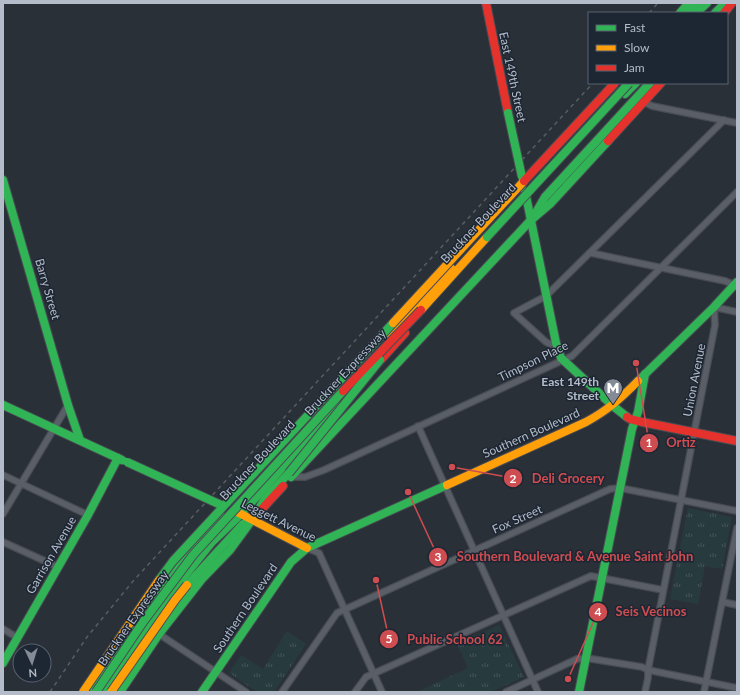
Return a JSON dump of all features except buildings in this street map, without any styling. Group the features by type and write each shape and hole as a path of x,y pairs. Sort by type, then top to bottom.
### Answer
{"main road":[{"name":"East 149th Street","path":"486,3 530,221 560,356 613,406 635,421 737,441"},
{"path":"681,12 689,3"},
{"path":"688,12 696,3"},
{"path":"697,12 707,3"},
{"path":"703,12 711,3"},
{"path":"716,12 725,3"},
{"path":"725,12 732,3"},
{"name":"Bruckner Expressway","path":"83,692 137,611 173,561 614,84"},
{"name":"Bruckner Boulevard","path":"89,692 137,620 180,562 225,506 525,191 622,84"},
{"name":"Bruckner Expressway","path":"96,692 145,619 193,555 360,373 421,310 628,84"},
{"name":"Bruckner Boulevard","path":"104,692 179,583 212,542 241,514 322,423 635,84"},
{"path":"530,221 544,197 649,84"},
{"path":"120,692 159,634 202,579 230,550 253,520 265,498 290,475 530,221 550,204 660,84"},
{"name":"Barry Street","path":"3,180 68,405 80,440"},
{"name":"Southern Boulevard","path":"202,692 291,562 300,553 307,548 586,422 613,406 714,307 736,283"},
{"path":"290,475 421,310"},
{"path":"579,692 632,429 638,412 645,374"},
{"name":"Leggett Avenue","path":"3,405 225,506 307,548"},
{"name":"Garrison Avenue","path":"3,663 88,514 118,458"},
{"path":"111,692 175,600 243,524 253,520"}],"street":[{"path":"644,102 652,106 737,123"},
{"path":"556,343 550,344 546,342 514,314 546,296 724,120"},
{"name":"Timpson Place","path":"290,475 305,477 324,470 564,361 572,356 734,198 737,192"},
{"path":"590,253 736,283"},
{"path":"714,307 737,312"},
{"name":"Union Avenue","path":"645,692 663,590 715,325 714,307"},
{"path":"3,514 68,405"},
{"path":"418,426 538,692"},
{"path":"3,476 88,514"},
{"path":"620,488 737,511"},
{"name":"Fox Street","path":"282,692 337,613 610,489 620,488"},
{"path":"704,692 737,528"},
{"path":"3,542 58,567"},
{"name":"Leggett Avenue","path":"307,548 319,553 382,692"},
{"path":"355,692 366,677 373,673 591,576 663,590"},
{"path":"723,602 737,605"},
{"path":"137,620 246,692"},
{"path":"3,629 18,638"},
{"path":"506,692 577,659 586,658 642,667 648,670 737,688"}],"green space":[{"path":"688,508 732,517 722,569 705,566 698,604 670,599"},
{"path":"499,625 524,677 490,692 419,692 468,668 457,644"},
{"path":"497,627 501,636 483,644 479,635"},
{"path":"287,631 306,644 274,692 257,692 229,673 241,655 263,669"},
{"path":"502,637 506,647 488,654 484,644"}],"railway":[{"path":"650,12 658,3"},
{"path":"50,692 87,637 134,580 592,84"}],"traffic: fast":[{"path":"681,12 689,3"},
{"path":"688,12 696,3"},
{"path":"697,12 707,3"},
{"path":"716,12 725,3"},
{"path":"487,237 628,84"},
{"path":"625,94 635,84"},
{"path":"535,214 545,197 649,84"},
{"path":"508,113 522,177"},
{"path":"291,477 530,221 550,204 608,141"},
{"path":"3,180 68,405 80,440"},
{"path":"525,191 556,343 561,358 627,417"},
{"path":"638,381 714,307 737,282"},
{"path":"159,580 173,561 393,323"},
{"path":"289,473 380,360"},
{"path":"579,692 632,429 638,412 645,374"},
{"path":"96,692 143,622 193,555 343,391"},
{"path":"3,405 122,460"},
{"path":"104,692 179,583 212,542 241,514 338,405"},
{"path":"3,663 88,515 118,458"},
{"path":"127,462 221,505"},
{"path":"187,585 243,524 253,520 265,498 289,473"},
{"path":"202,692 291,562 307,548 447,485"},
{"path":"89,692 137,620 180,562 221,516"},
{"path":"120,692 159,634 202,579 230,550 252,520"}],"traffic: slow":[{"path":"393,323 524,181"},
{"path":"421,310 487,237"},
{"path":"389,334 452,269"},
{"path":"447,485 586,422 614,404 638,381"},
{"path":"237,512 307,548"},
{"path":"83,692 159,580"},
{"path":"111,692 187,585"}],"traffic: jam":[{"path":"486,3 508,113"},
{"path":"725,12 732,3"},
{"path":"524,181 614,84"},
{"path":"608,141 660,84"},
{"path":"343,391 421,310"},
{"path":"376,365 405,333"},
{"path":"627,417 642,422 737,441"},
{"path":"261,510 283,486"}],"place":[{"name":"Ortiz","path":"636,363"},
{"name":"East 149th Street","path":"613,405"},
{"name":"Deli Grocery","path":"452,467"},
{"name":"Southern Boulevard & Avenue Saint John","path":"408,492"},
{"name":"Public School 62","path":"376,580"},
{"name":"Seis Vecinos","path":"568,679"}]}
